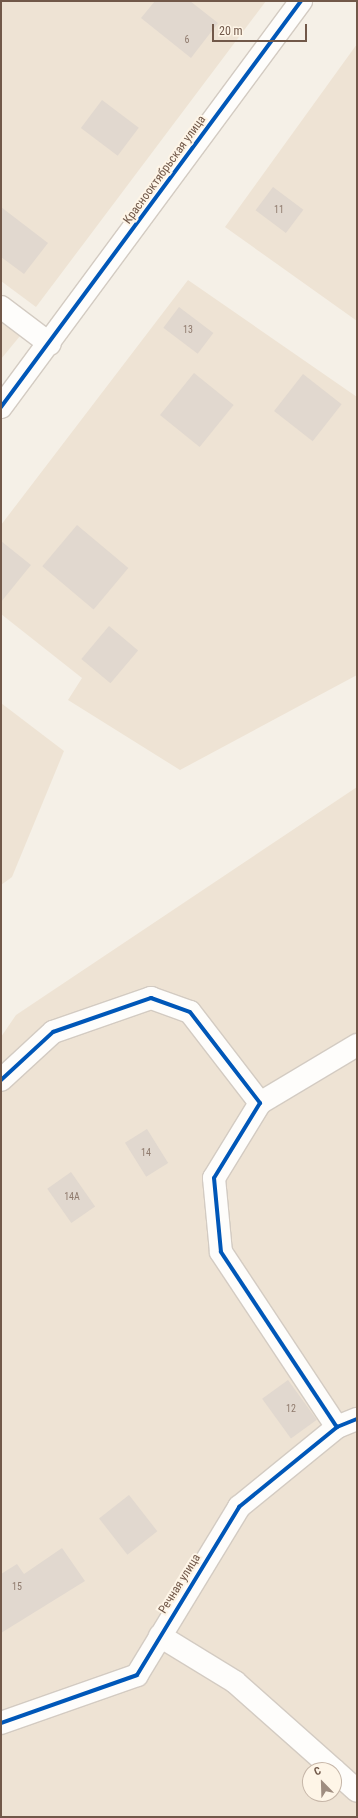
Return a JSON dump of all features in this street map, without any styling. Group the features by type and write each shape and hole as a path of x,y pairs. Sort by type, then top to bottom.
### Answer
{"street":[{"name":"Краснооктябрьская улица","path":"1,407 50,344 301,1"},
{"path":"1,307 50,344"},
{"path":"1,1080 53,1032 151,998 190,1012 260,1103"},
{"path":"337,1427 221,1252 214,1178 260,1103 357,1045"},
{"name":"Речная улица","path":"1,1723 137,1675 239,1507 337,1427 357,1419"},
{"path":"160,1636 235,1682 325,1762"},
{"path":"342,1777 357,1791"}],"shaded area":[{"path":"1,1 266,1 36,307 1,281"},
{"path":"357,44 357,321 225,227"},
{"path":"188,280 357,397 357,675 180,770 68,700 82,678 1,614 1,525"},
{"path":"1,322 20,336 1,359"},
{"path":"1,703 64,751 12,877 1,885"},
{"path":"357,787 357,1817 1,1817 1,1037 16,1015"}],"building":[{"path":"155,1 190,1 218,23 191,58 141,18"},
{"path":"102,100 139,128 118,156 81,128"},
{"path":"273,187 303,210 286,233 256,210"},
{"path":"1,207 48,243 24,274 1,257"},
{"path":"179,307 213,333 198,354 163,328"},
{"path":"194,373 234,405 200,447 160,415"},
{"path":"303,374 342,404 313,441 274,411"},
{"path":"77,525 128,568 94,609 42,566"},
{"path":"1,541 31,565 1,602"},
{"path":"109,626 138,650 110,683 81,659"},
{"path":"147,1129 168,1163 146,1177 125,1143"},
{"path":"71,1172 95,1206 71,1223 47,1189"},
{"path":"288,1380 317,1420 291,1438 262,1399"},
{"path":"129,1495 157,1531 127,1555 99,1518"},
{"path":"62,1548 85,1581 1,1633 1,1574 17,1564 24,1574"}],"cycle path":[{"path":"1,407 301,1"},
{"path":"1,1080 53,1032 151,998 190,1012 260,1103 214,1178 221,1252 337,1427"},
{"path":"1,1723 137,1675 239,1507 337,1427 357,1419"}]}
